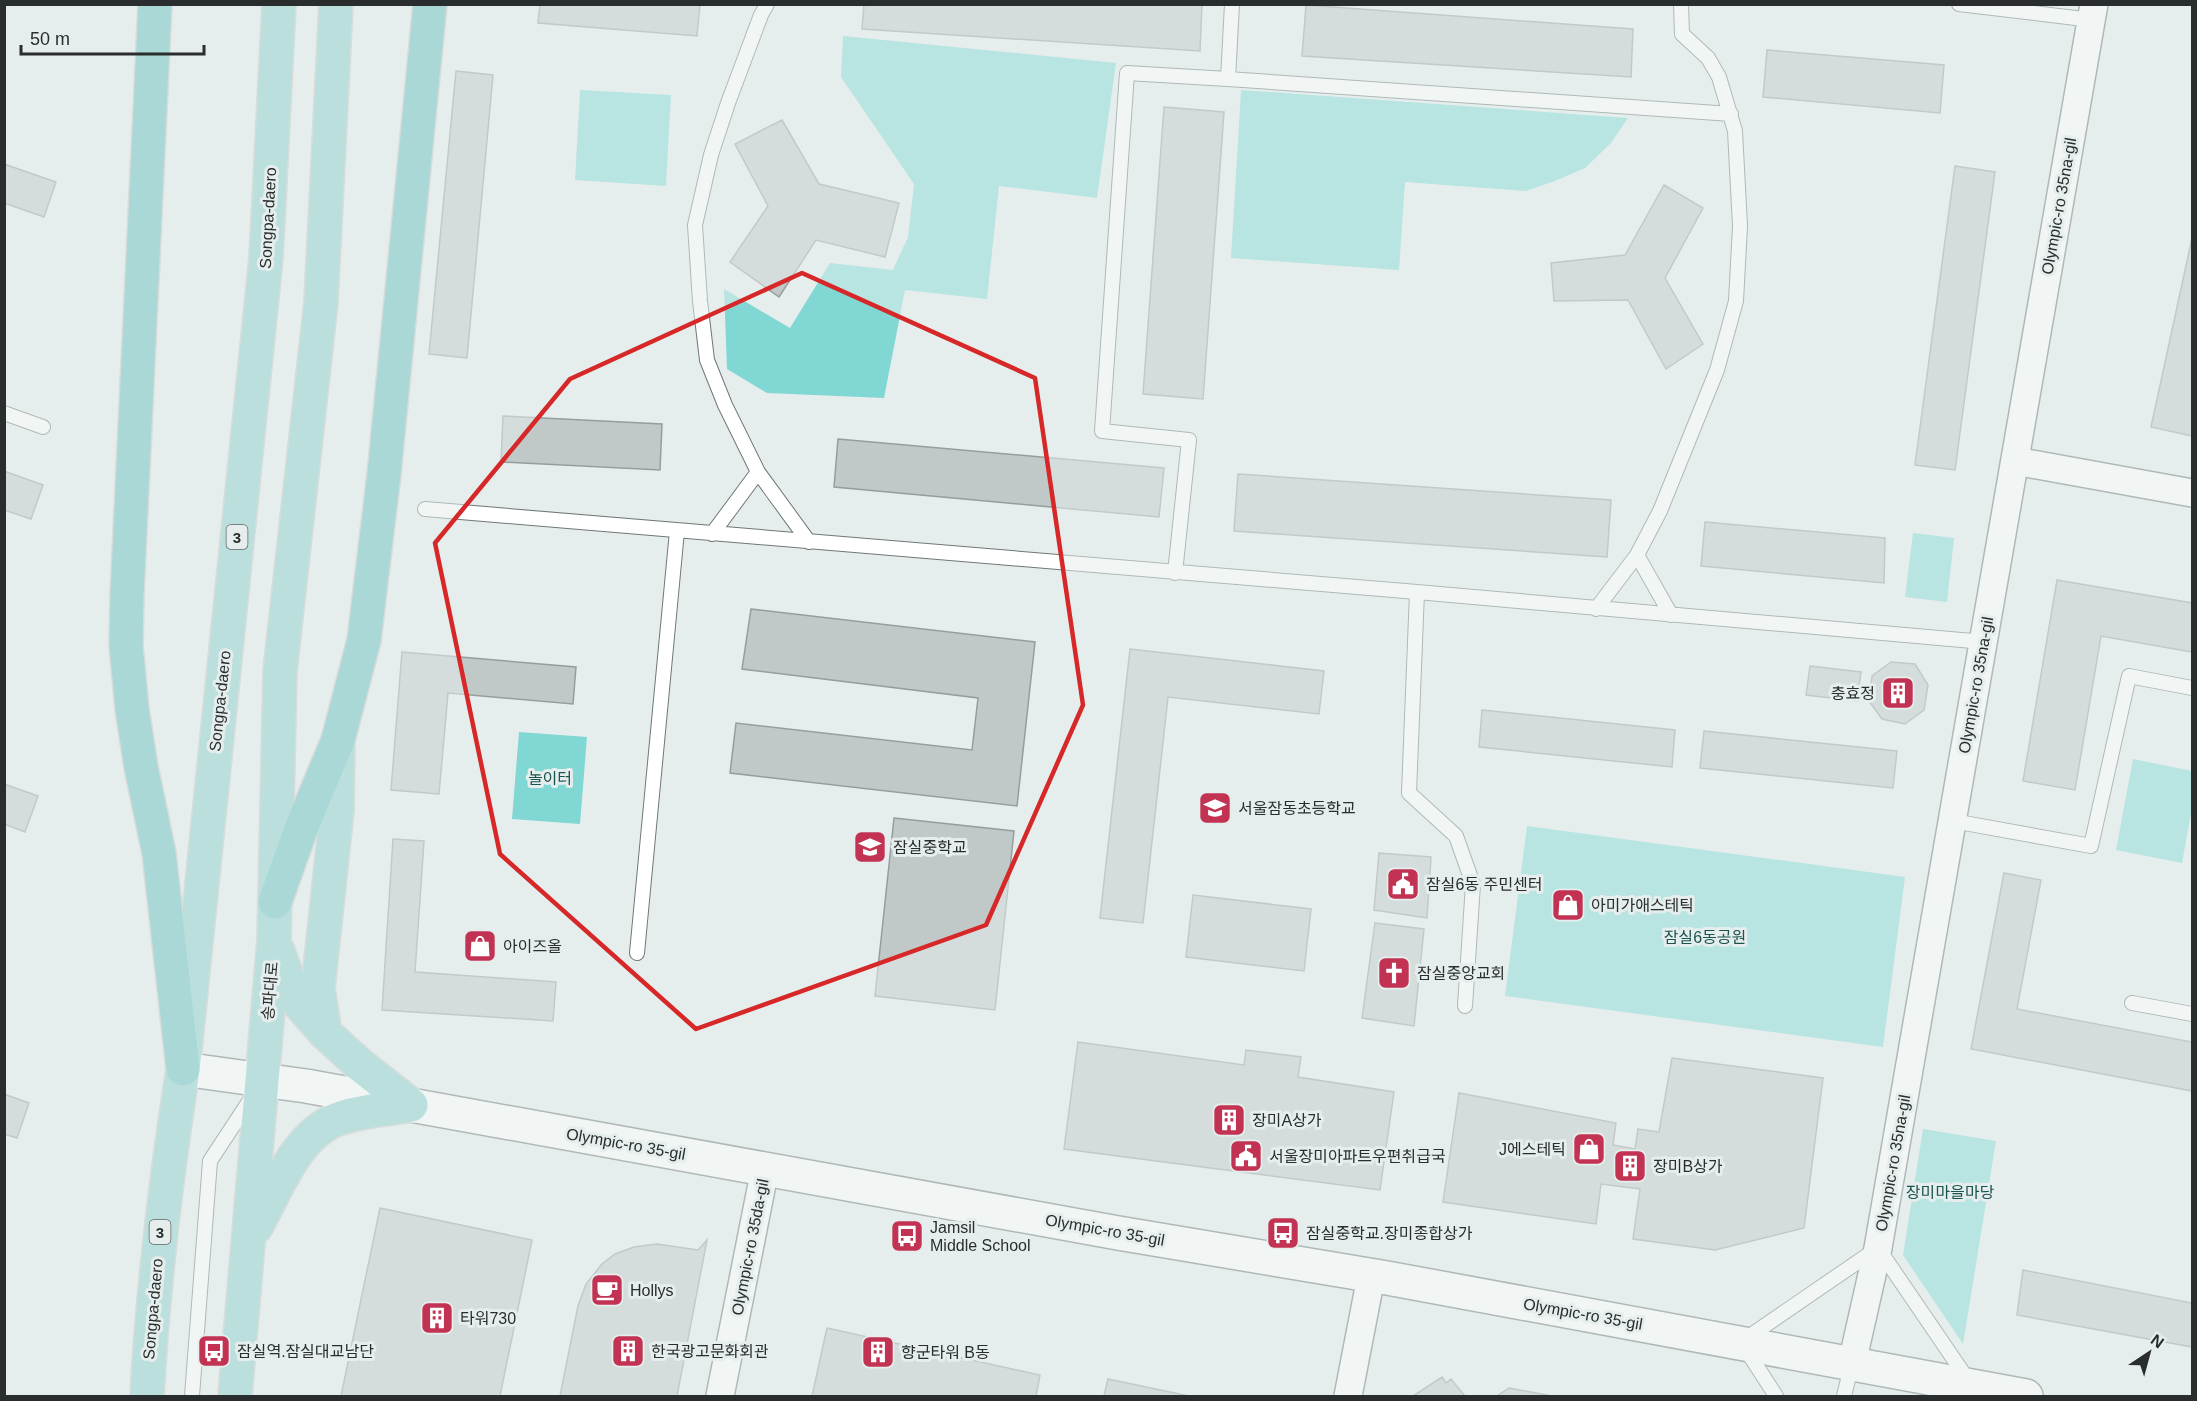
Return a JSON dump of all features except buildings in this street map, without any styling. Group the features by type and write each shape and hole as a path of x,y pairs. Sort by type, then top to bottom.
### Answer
{"highway":[{"path":"155,4 126,645 132,709 141,767 159,853 183,1069"},
{"path":"275,902 301,830 338,740 364,640 384,474 430,4"}],"main road":[{"name":"Songpa-daero","path":"147,1396 152,1308 166,1176 183,1069 266,258 279,4"},
{"path":"275,902 280,671 321,302 336,4"},
{"path":"325,1033 318,988 337,810 338,740"},
{"name":"송파대로","path":"262,1080 275,902"},
{"path":"274,940 295,999 325,1033 359,1064 411,1105"},
{"path":"235,1396 262,1080"},
{"path":"248,1242 295,1155 311,1134 337,1119 411,1105"}],"street":[{"name":"Olympic-ro 35na-gil","path":"1852,1364 1878,1248 2093,12"},
{"path":"2015,460 2193,493"},
{"name":"Olympic-ro 35-gil","path":"183,1069 306,1086 1741,1342 1852,1364 1966,1392 2026,1396"},
{"name":"Olympic-ro 35da-gil","path":"720,1396 765,1169"},
{"path":"1348,1396 1371,1277"}],"lane":[{"path":"767,4 728,103 711,155 695,225 700,301 707,360 725,405 758,472 809,542"},
{"path":"1228,79 1232,4"},
{"path":"1596,609 1637,555 1660,511 1717,370 1736,301 1740,218 1737,150 1731,114 1719,77 1708,58 1682,34 1681,4"},
{"path":"1959,4 2093,12"},
{"path":"1175,573 1189,440 1102,431 1127,73 1731,114"},
{"path":"4,413 43,427"},
{"path":"712,534 758,472"},
{"path":"425,510 1417,592 1984,642"},
{"path":"637,953 676,531"},
{"path":"1637,555 1671,615"},
{"path":"1417,592 1408,794 1456,836 1473,884 1465,1006"},
{"path":"1953,821 2091,846 2129,676 2193,688"},
{"path":"2132,1003 2193,1014"},
{"path":"192,1396 210,1161 262,1080"},
{"path":"1776,1396 1741,1342 1878,1248 1966,1392"},
{"path":"1844,1396 1852,1364"}],"highlighted area":[{"path":"802,273 1035,378 1083,705 986,925 696,1029 500,854 435,543 570,379"}],"green space":[{"path":"843,36 1116,63 1097,198 999,186 987,299 905,290 884,398 767,393 727,369 724,289 790,328 830,263 893,270 908,237 914,184 841,77"},
{"path":"580,90 671,95 666,186 575,180"},
{"path":"1241,90 1628,118 1611,143 1585,168 1526,191 1405,182 1399,270 1231,258"},
{"path":"1913,533 1954,538 1947,602 1905,597"},
{"name":"놀이터","path":"519,732 587,737 580,824 512,819"},
{"path":"2133,759 2192,771 2192,808 2182,863 2116,850"},
{"name":"잠실6동공원","path":"1527,826 1905,877 1883,1047 1505,996"},
{"name":"장미마을마당","path":"1923,1129 1996,1141 1963,1344 1903,1255"}],"place":[{"name":"충효정","path":"1898,693"},
{"name":"서울잠동초등학교","path":"1215,808"},
{"name":"잠실중학교","path":"870,847"},
{"name":"잠실6동 주민센터","path":"1403,884"},
{"name":"아미가애스테틱","path":"1568,905"},
{"name":"아이즈올","path":"480,946"},
{"name":"잠실중앙교회","path":"1394,973"},
{"name":"장미A상가","path":"1229,1120"},
{"name":"J에스테틱","path":"1589,1149"},
{"name":"서울장미아파트우편취급국","path":"1246,1156"},
{"name":"장미B상가","path":"1630,1166"},
{"name":"잠실중학교.장미종합상가","path":"1283,1233"},
{"name":"Jamsil Middle School","path":"907,1236"},
{"name":"Hollys","path":"607,1290"},
{"name":"타워730","path":"437,1318"},
{"name":"잠실역.잠실대교남단","path":"214,1351"},
{"name":"한국광고문화회관","path":"628,1351"},
{"name":"향군타워 B동","path":"878,1352"}]}
